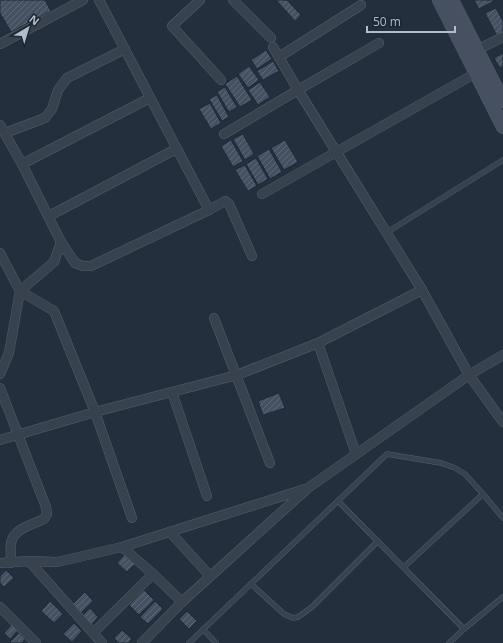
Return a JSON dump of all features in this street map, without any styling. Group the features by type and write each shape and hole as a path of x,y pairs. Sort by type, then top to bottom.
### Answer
{"main road":[{"path":"439,0 503,127"},
{"path":"452,0 503,101"}],"street":[{"path":"0,44 83,0"},
{"path":"100,0 209,210"},
{"path":"200,0 172,26 221,80"},
{"path":"233,0 272,43 298,90 422,290 469,375 503,422"},
{"path":"279,57 361,5"},
{"path":"477,50 503,37"},
{"path":"224,134 379,42"},
{"path":"5,133 45,118 52,109 58,90 67,78 125,49"},
{"path":"262,194 476,73"},
{"path":"22,164 150,98"},
{"path":"0,125 62,242 75,263 84,266 91,266 225,201 228,202 252,256"},
{"path":"49,216 176,149"},
{"path":"0,374 9,354 20,291 54,262 62,242"},
{"path":"0,253 20,291 54,311 95,412 132,518"},
{"path":"0,440 95,412 237,375 318,343 422,290"},
{"path":"214,318 270,463"},
{"path":"318,343 356,454"},
{"path":"142,643 182,602 308,488 469,375 503,355"},
{"path":"0,388 46,507 47,514 44,519 22,528 14,534 11,542 11,563"},
{"path":"172,392 207,496"},
{"path":"0,563 29,561 57,562 122,547 308,488"},
{"path":"170,532 210,576"},
{"path":"122,547 182,602"},
{"path":"29,561 102,643"},
{"path":"93,633 153,574"},
{"path":"0,607 36,643"}],"lane":[{"path":"386,233 503,160"},
{"path":"189,643 387,454 441,463 455,468 465,474 503,518"},
{"path":"404,567 483,494"},
{"path":"338,501 464,629"},
{"path":"251,584 284,614 292,618 298,617 312,607 378,541"},
{"path":"449,643 503,597"},
{"path":"204,629 216,643"}],"building":[{"path":"0,0 45,0 51,11 11,32 0,13"},
{"path":"276,0 287,0 301,15 295,21"},
{"path":"474,0 493,0 494,1 479,9"},
{"path":"496,8 503,21 503,33 497,36 485,13"},
{"path":"266,50 272,59 257,69 251,60"},
{"path":"503,53 503,66 500,68 494,58"},
{"path":"273,61 279,71 263,80 257,71"},
{"path":"249,66 259,80 248,88 238,74"},
{"path":"237,76 252,100 240,107 225,84"},
{"path":"260,82 270,97 258,105 248,90"},
{"path":"225,87 237,107 229,112 217,92"},
{"path":"217,95 229,117 222,121 209,99"},
{"path":"210,103 221,123 211,129 199,109"},
{"path":"243,134 254,154 245,160 233,139"},
{"path":"231,140 243,161 233,167 221,146"},
{"path":"285,140 298,162 284,170 271,148"},
{"path":"269,149 282,172 270,179 257,156"},
{"path":"256,158 268,179 258,185 246,164"},
{"path":"245,165 257,186 248,191 235,170"},
{"path":"279,393 285,408 263,415 258,401"},
{"path":"125,554 135,564 127,572 117,563"},
{"path":"6,570 14,578 4,587 0,583 0,576"},
{"path":"144,590 154,600 139,615 129,605"},
{"path":"85,592 93,601 80,614 72,605"},
{"path":"50,601 63,614 54,623 41,611"},
{"path":"155,601 163,609 148,624 140,617"},
{"path":"90,608 98,617 91,625 82,616"},
{"path":"187,611 197,621 189,629 179,619"},
{"path":"13,623 19,629 10,639 4,633"},
{"path":"74,623 82,631 72,642 63,634"},
{"path":"122,630 132,639 128,643 119,643 114,638"},
{"path":"19,633 25,639 22,643 11,643 10,642"}]}
